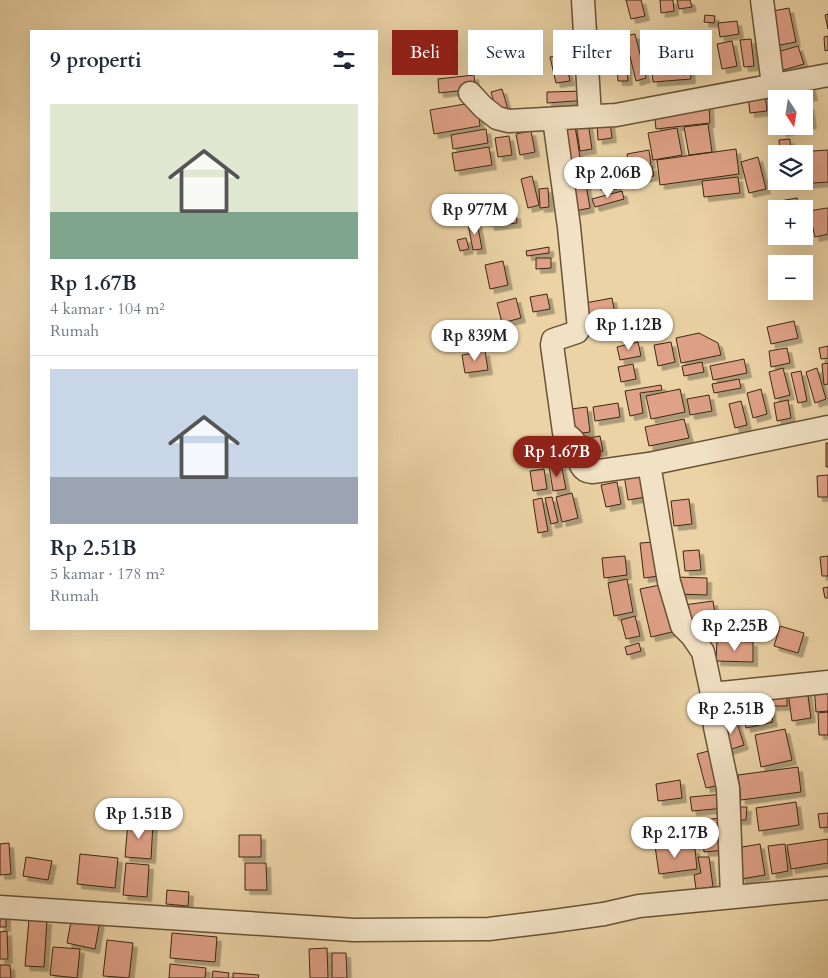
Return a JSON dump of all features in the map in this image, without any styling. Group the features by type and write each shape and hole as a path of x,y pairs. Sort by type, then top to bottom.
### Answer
{"street":[{"path":"583,0 590,116"},
{"path":"762,0 773,85"},
{"path":"470,93 497,118 509,121 616,114 828,75"},
{"path":"554,118 569,227 579,329 577,332 552,341 564,432 566,436 574,441 581,465 586,471 649,464 828,427"},
{"path":"649,464 669,582 682,626 703,652 712,694 715,727 728,788 732,897"},
{"path":"712,694 828,682"},
{"path":"0,907 354,930 420,930 489,928 604,914 639,906 828,888"}],"building":[{"path":"626,0 641,0 645,16 631,19"},
{"path":"660,0 673,0 674,11 661,13"},
{"path":"677,0 690,0 692,7 679,9"},
{"path":"789,8 796,42 775,46 768,12"},
{"path":"828,14 828,29 825,15"},
{"path":"705,15 715,16 714,23 704,22"},
{"path":"737,21 739,34 720,37 718,23"},
{"path":"635,34 640,54 640,75 645,75 646,78 636,81 630,56 630,35"},
{"path":"828,36 828,50 825,51 824,37"},
{"path":"751,39 754,66 744,67 740,40"},
{"path":"732,41 737,66 722,69 717,44"},
{"path":"798,46 804,64 780,71 774,53"},
{"path":"553,56 553,70 550,57"},
{"path":"474,75 475,89 439,93 438,79"},
{"path":"554,75 569,75 570,81 556,83"},
{"path":"618,75 628,75 628,81 618,81"},
{"path":"652,75 691,75 691,79 653,82"},
{"path":"811,86 812,90 793,90"},
{"path":"502,89 509,113 498,116 491,92"},
{"path":"585,91 588,100 547,103 547,92"},
{"path":"765,94 767,111 750,113 748,96"},
{"path":"477,102 480,126 434,134 430,110"},
{"path":"709,105 710,123 656,129 654,110"},
{"path":"574,120 582,170 565,172 558,123"},
{"path":"588,122 592,149 580,151 576,123"},
{"path":"610,122 612,138 598,140 597,124"},
{"path":"708,124 712,152 689,155 684,127"},
{"path":"677,128 682,155 653,160 648,133"},
{"path":"486,129 488,143 453,149 451,135"},
{"path":"531,131 535,152 520,155 516,134"},
{"path":"509,136 512,155 498,157 495,138"},
{"path":"790,139 790,145 779,145 779,140"},
{"path":"489,147 492,165 455,171 452,153"},
{"path":"736,149 739,174 660,185 657,160"},
{"path":"649,150 651,164 629,167 627,154"},
{"path":"828,150 828,182 813,183 813,151"},
{"path":"758,157 766,189 749,193 741,162"},
{"path":"652,166 654,176 624,181 623,170"},
{"path":"615,170 617,189 601,190 599,171"},
{"path":"584,174 590,208 575,211 568,176"},
{"path":"532,176 539,205 528,208 521,179"},
{"path":"738,177 740,193 704,197 702,181"},
{"path":"548,188 549,207 540,208 539,189"},
{"path":"622,191 624,199 595,207 592,199"},
{"path":"500,195 504,215 516,214 517,223 490,226 486,199"},
{"path":"828,208 828,234 815,237 813,210"},
{"path":"477,222 482,249 473,250 468,224"},
{"path":"466,238 469,249 460,251 457,240"},
{"path":"549,247 549,253 527,256 526,251"},
{"path":"536,258 551,258 551,268 536,269"},
{"path":"503,261 508,285 490,289 485,265"},
{"path":"547,294 550,309 533,312 530,297"},
{"path":"516,298 521,318 502,323 497,303"},
{"path":"612,298 617,325 585,331 580,304"},
{"path":"794,321 798,338 771,344 767,327"},
{"path":"699,333 718,343 721,355 681,363 676,338"},
{"path":"638,342 641,356 620,360 617,347"},
{"path":"671,342 675,362 658,366 654,345"},
{"path":"828,346 828,358 821,359 819,348"},
{"path":"787,348 790,363 771,367 769,351"},
{"path":"485,351 488,370 465,373 462,355"},
{"path":"744,359 747,373 713,380 710,366"},
{"path":"702,362 704,372 684,376 682,366"},
{"path":"828,363 828,384 824,385 822,364"},
{"path":"633,364 636,379 621,382 618,367"},
{"path":"783,368 790,395 775,399 769,372"},
{"path":"817,368 826,399 815,403 806,372"},
{"path":"801,371 807,401 798,403 791,373"},
{"path":"739,379 741,388 714,393 712,384"},
{"path":"661,385 662,390 640,393 643,413 630,416 625,391"},
{"path":"680,389 685,412 651,419 646,396"},
{"path":"761,389 767,414 753,418 747,393"},
{"path":"709,395 712,411 690,415 687,399"},
{"path":"788,400 791,418 777,421 774,403"},
{"path":"741,401 747,425 735,428 729,404"},
{"path":"618,403 620,417 595,421 593,407"},
{"path":"587,407 590,432 575,434 571,409"},
{"path":"684,419 689,438 649,446 645,427"},
{"path":"600,436 603,451 586,454 583,439"},
{"path":"826,443 828,443 828,467 826,467"},
{"path":"561,464 566,489 553,491 549,466"},
{"path":"544,469 547,489 533,491 530,471"},
{"path":"642,472 646,497 628,500 624,475"},
{"path":"828,475 828,497 818,497 817,476"},
{"path":"617,482 621,504 606,507 601,485"},
{"path":"572,493 578,518 562,522 556,497"},
{"path":"552,497 558,522 551,524 545,498"},
{"path":"542,498 548,531 538,533 533,500"},
{"path":"689,499 692,524 674,526 671,501"},
{"path":"655,542 659,576 644,578 640,543"},
{"path":"699,550 701,570 685,571 683,551"},
{"path":"625,556 627,575 604,578 602,558"},
{"path":"828,556 828,576 822,576 820,557"},
{"path":"675,577 707,578 707,595 675,594"},
{"path":"627,579 633,612 614,616 608,583"},
{"path":"665,584 676,631 651,637 640,589"},
{"path":"828,587 828,598 825,598 823,588"},
{"path":"713,601 716,621 687,626 684,605"},
{"path":"635,616 640,636 626,639 621,620"},
{"path":"780,626 804,633 798,653 774,646"},
{"path":"717,641 753,642 753,662 716,661"},
{"path":"639,643 641,651 627,655 625,647"},
{"path":"828,685 828,711 816,712 814,686"},
{"path":"807,689 811,718 792,721 788,692"},
{"path":"767,692 773,722 746,728 740,698"},
{"path":"772,695 787,695 787,706 772,706"},
{"path":"735,697 739,717 724,720 721,700"},
{"path":"828,712 828,735 819,735 818,713"},
{"path":"736,720 744,745 726,751 718,725"},
{"path":"785,729 792,760 761,767 755,735"},
{"path":"716,749 724,784 706,788 697,754"},
{"path":"798,767 801,792 741,800 738,775"},
{"path":"680,780 682,798 658,801 656,784"},
{"path":"724,794 726,808 692,811 690,797"},
{"path":"796,802 799,825 759,831 756,808"},
{"path":"733,807 747,807 746,820 732,820"},
{"path":"828,813 828,827 820,828 818,814"},
{"path":"722,818 725,850 704,852 701,820"},
{"path":"128,822 153,823 151,859 125,857"},
{"path":"239,835 261,835 261,857 239,857"},
{"path":"828,839 828,863 791,869 787,845"},
{"path":"9,843 11,874 0,875 0,844"},
{"path":"760,844 765,875 741,879 736,848"},
{"path":"785,844 788,871 772,874 768,846"},
{"path":"655,846 695,849 697,869 659,874"},
{"path":"80,854 118,858 115,888 77,884"},
{"path":"26,857 52,861 48,880 23,876"},
{"path":"698,857 709,857 713,887 696,889 694,875 701,873"},
{"path":"126,863 149,865 147,897 123,895"},
{"path":"245,863 266,863 267,890 245,890"},
{"path":"167,890 189,892 188,906 166,904"},
{"path":"0,914 6,914 6,927 0,927"},
{"path":"72,916 100,921 95,949 67,943"},
{"path":"29,919 47,920 44,967 25,966"},
{"path":"7,931 8,959 0,959 0,932"},
{"path":"172,933 217,937 215,962 170,958"},
{"path":"107,940 133,943 129,978 103,976"},
{"path":"53,947 80,949 77,978 50,975"},
{"path":"327,948 328,978 310,978 309,949"},
{"path":"332,953 346,953 347,978 332,978"},
{"path":"170,964 206,968 205,978 169,978"},
{"path":"0,965 10,965 11,978 0,978"},
{"path":"213,971 229,973 228,978 212,978"},
{"path":"233,973 259,975 258,978 233,978"}]}
